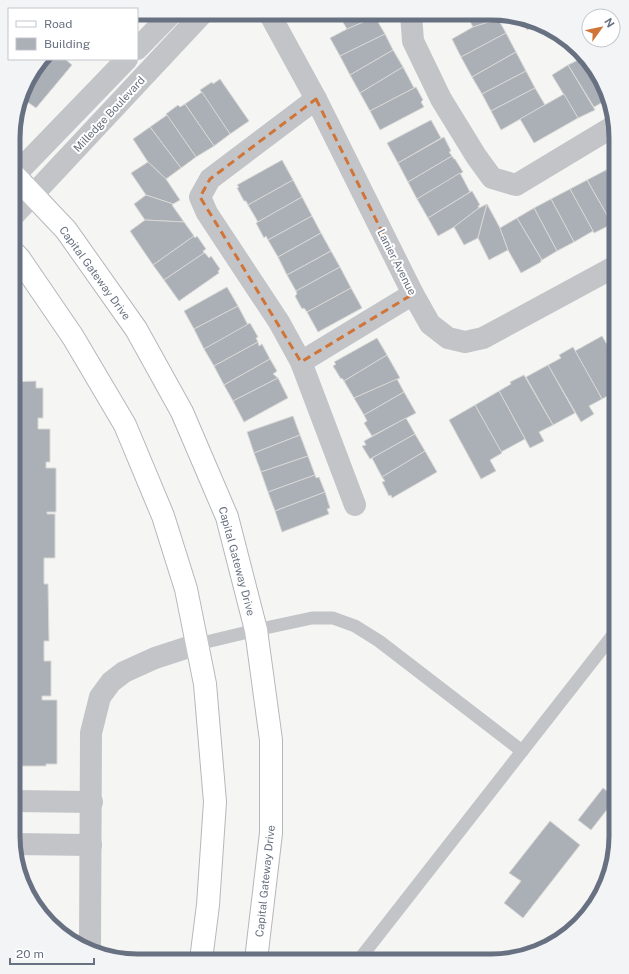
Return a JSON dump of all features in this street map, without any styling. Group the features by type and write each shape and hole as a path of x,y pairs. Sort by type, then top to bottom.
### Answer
{"street":[{"path":"138,48 165,20"},
{"name":"Milledge Boulevard","path":"20,209 196,20"},
{"name":"Lanier Avenue","path":"273,20 316,99 413,294 430,324 448,338 465,342 483,338 609,270"},
{"path":"411,20 413,42 441,98 476,156 492,178 516,185 608,129"},
{"path":"20,169 126,60"},
{"path":"316,99 210,179 200,197 207,213 279,322 301,362 355,505"},
{"name":"Capital Gateway Drive","path":"20,182 66,230 136,329 182,412 227,517 256,630 271,740 271,833 257,954"},
{"path":"20,259 73,337 125,425 163,516 186,589 205,684 215,802 208,905 202,954"},
{"path":"301,362 413,294"},
{"path":"90,944 92,802 91,733 100,697 111,682 129,669 155,658 198,644"},
{"path":"20,801 92,802"},
{"path":"20,844 91,845"}],"lane":[{"path":"198,644 312,618 333,618 354,626 380,641 522,751"},
{"path":"363,954 609,640"}],"highlighted area":[{"path":"316,99 413,294 301,362 200,197 210,179"}],"building":[{"path":"342,20 368,20 347,29"},
{"path":"368,20 377,20 385,34 340,56 330,38"},
{"path":"469,20 494,20 473,27"},
{"path":"494,20 499,20 506,33 461,57 452,39 473,27"},
{"path":"524,25 531,27 527,30"},
{"path":"506,33 516,52 472,77 461,57"},
{"path":"385,34 393,50 350,75 340,56"},
{"path":"393,50 403,67 360,93 350,75"},
{"path":"516,52 526,71 482,94 472,77"},
{"path":"49,60 66,60 72,65 36,108 26,101 40,72"},
{"path":"579,60 585,66 603,102 594,107 568,65"},
{"path":"568,65 595,110 578,118 552,75"},
{"path":"403,67 414,88 370,111 360,93"},
{"path":"526,71 535,88 491,111 482,94"},
{"path":"220,79 249,121 230,134 200,90 212,82 213,84"},
{"path":"416,87 423,100 421,102 424,107 380,130 370,111"},
{"path":"535,88 545,105 501,130 491,111"},
{"path":"202,92 230,134 214,146 185,104"},
{"path":"564,94 578,118 534,143 520,119"},
{"path":"185,104 214,146 196,157 166,114 178,105 180,107"},
{"path":"167,115 196,157 181,168 150,127"},
{"path":"431,120 441,138 398,163 387,143"},
{"path":"150,127 181,168 166,179 148,162 133,139"},
{"path":"444,137 451,151 449,152 452,156 408,182 398,163"},
{"path":"452,156 463,172 417,199 408,182"},
{"path":"282,160 293,180 248,205 246,201 244,201 237,188 239,187 237,185"},
{"path":"148,162 166,179 180,200 173,204 146,195 131,173"},
{"path":"609,168 609,175 606,170"},
{"path":"606,170 609,175 609,218 587,180"},
{"path":"460,173 470,192 428,218 417,199"},
{"path":"293,180 302,197 258,222 248,205"},
{"path":"587,180 609,219 609,226 594,233 570,189"},
{"path":"570,189 593,231 574,242 551,199"},
{"path":"472,191 480,205 478,206 479,208 454,227 438,236 428,218"},
{"path":"146,195 173,204 172,205 184,222 145,220 134,204"},
{"path":"302,197 312,216 268,240 266,236 264,238 256,223"},
{"path":"551,199 574,242 557,251 534,208"},
{"path":"487,204 478,238 464,245 454,227 479,208"},
{"path":"487,204 500,228 508,250 489,260 478,238"},
{"path":"534,208 557,251 542,260 517,218"},
{"path":"312,216 321,233 278,257 268,240"},
{"path":"517,218 542,260 521,273 508,250 500,228"},
{"path":"145,220 184,222 194,236 153,265 130,231"},
{"path":"321,233 331,251 287,275 278,257"},
{"path":"194,236 195,238 197,236 206,249 203,251 204,253 164,280 153,265"},
{"path":"331,251 340,267 296,291 287,275"},
{"path":"204,253 209,258 211,256 220,269 218,271 219,273 179,301 164,280"},
{"path":"340,267 351,288 307,312 304,308 302,309 295,296 297,294 296,291"},
{"path":"227,287 238,306 194,329 184,311"},
{"path":"351,288 362,308 318,332 307,312"},
{"path":"238,306 248,325 204,349 194,329"},
{"path":"250,323 258,337 256,338 258,342 214,366 204,349"},
{"path":"602,336 609,348 609,395 602,399 575,351"},
{"path":"377,338 387,355 344,381 342,378 341,379 333,366 336,364 334,362"},
{"path":"258,342 259,346 262,344 270,359 224,385 214,366"},
{"path":"573,347 602,399 589,406 594,414 581,422 548,365 561,358 559,355"},
{"path":"387,355 400,378 354,398 344,381"},
{"path":"270,359 277,371 273,374 278,378 233,401 224,385"},
{"path":"548,365 575,413 553,425 526,377"},
{"path":"524,375 553,425 539,432 544,441 530,448 499,391 511,384 510,382"},
{"path":"278,378 288,398 244,422 233,401"},
{"path":"397,379 404,392 364,415 354,398"},
{"path":"36,381 36,388 43,388 43,418 38,418 38,429 50,429 50,462 46,462 46,468 56,468 56,512 47,512 47,514 55,514 55,558 44,558 44,584 48,584 49,641 44,641 44,661 51,661 51,696 42,696 42,700 57,700 57,764 46,764 46,766 20,766 20,382"},
{"path":"499,391 525,439 501,452 475,405"},
{"path":"404,392 416,413 372,436 364,423 367,421 364,415"},
{"path":"475,405 502,453 490,460 496,471 481,479 449,420"},
{"path":"293,416 300,435 254,453 247,432"},
{"path":"406,418 415,434 370,459 362,446 366,445 364,441"},
{"path":"415,434 425,451 382,477 372,458"},
{"path":"300,435 308,456 261,472 254,453"},
{"path":"425,451 437,472 392,498 391,495 389,496 382,482 385,481 382,477"},
{"path":"308,456 315,475 268,492 261,472"},
{"path":"315,475 316,478 319,477 325,492 275,511 268,492"},
{"path":"325,492 330,508 327,509 329,514 282,532 275,511"},
{"path":"603,788 609,793 609,807 591,830 578,820"},
{"path":"550,821 580,845 523,918 504,903 521,881 509,873"}]}
